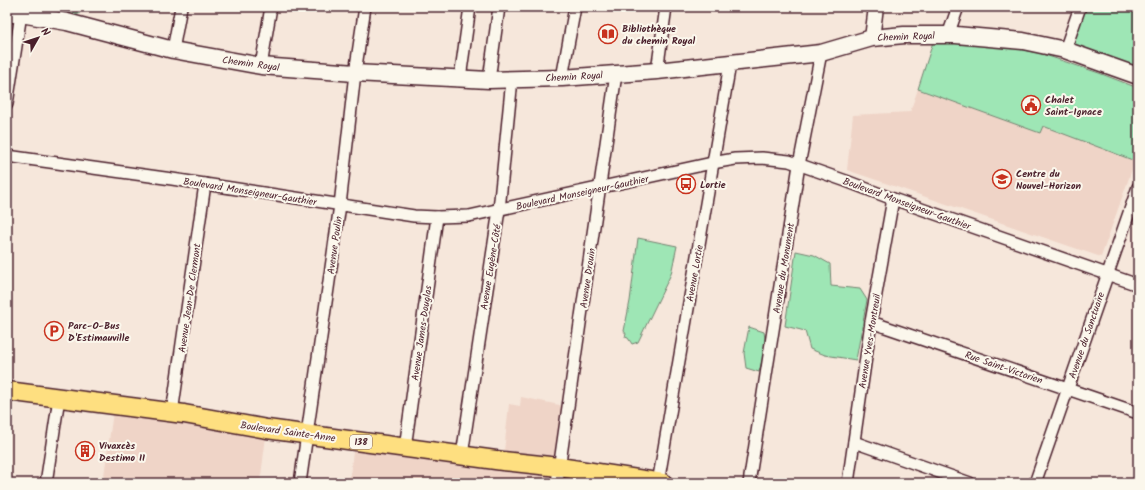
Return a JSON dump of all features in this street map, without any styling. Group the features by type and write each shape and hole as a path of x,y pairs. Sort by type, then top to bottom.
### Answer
{"main road":[{"name":"Chemin Royal","path":"14,14 67,22 173,50 261,66 356,73 488,80 562,78 730,64 821,53 872,38 956,35 1023,41 1065,50 1138,76"},
{"name":"Boulevard Sainte-Anne","path":"7,391 192,415 267,429 462,456 558,475 660,483"}],"street":[{"path":"173,50 181,7"},
{"path":"261,66 271,7"},
{"name":"Avenue Poulin","path":"300,483 340,205 365,7"},
{"path":"460,78 470,7"},
{"path":"488,80 499,7"},
{"path":"562,78 575,7"},
{"path":"657,71 666,7"},
{"path":"872,38 876,7"},
{"path":"948,35 958,7"},
{"path":"1065,50 1080,7"},
{"path":"7,104 14,14"},
{"name":"Avenue du Monument","path":"749,483 799,165 821,53"},
{"name":"Avenue Lortie","path":"660,483 712,164 730,64"},
{"name":"Avenue Drouin","path":"558,475 616,74"},
{"name":"Avenue Eugène-Côté","path":"462,456 499,210 512,79"},
{"name":"Boulevard Monseigneur-Gauthier","path":"7,156 414,216 437,217 469,216 735,159 762,158 789,161 1138,285"},
{"name":"Avenue Jean-De Clermont","path":"172,413 205,184"},
{"name":"Avenue du Sanctuaire","path":"1035,483 1138,187"},
{"name":"Avenue Yves-Montreuil","path":"848,483 871,322 893,199"},
{"name":"Avenue James-Douglas","path":"405,448 437,217"},
{"name":"Rue Saint-Victorien","path":"871,322 1138,413"},
{"path":"46,483 59,398"},
{"path":"854,442 970,483"}],"shaded area":[{"name":"Centre du Nouvel-Horizon","path":"918,89 1040,133 1043,126 1135,161 1101,257 847,170 853,115 910,112"},
{"path":"521,397 569,407 557,483 349,483 356,441 503,461 509,404 520,406"},
{"path":"114,405 267,429 260,483 103,483"}],"green space":[{"path":"42,7 81,7 79,14"},
{"path":"1080,7 1138,7 1138,76 1065,50"},
{"path":"933,42 996,45 1039,53 1138,88 1138,153 1135,161 1043,126 1040,133 918,89"},
{"path":"638,238 677,246 671,274 638,342 632,344 628,338 625,337 626,334 624,331 630,301"},
{"path":"796,251 814,255 830,264 831,286 860,289 867,300 856,360 825,355 810,349 805,331 785,326"},
{"path":"749,327 764,332 766,346 759,372 746,368 744,353"}],"place":[{"name":"Bibliothèque du chemin Royal","path":"608,34"},
{"name":"Chalet Saint-Ignace","path":"1031,105"},
{"name":"Centre du Nouvel-Horizon","path":"1002,179"},
{"name":"Lortie","path":"686,184"},
{"name":"Parc-O-Bus D'Estimauville","path":"54,331"},
{"name":"Vivaxcès Destimo II","path":"85,451"}]}
